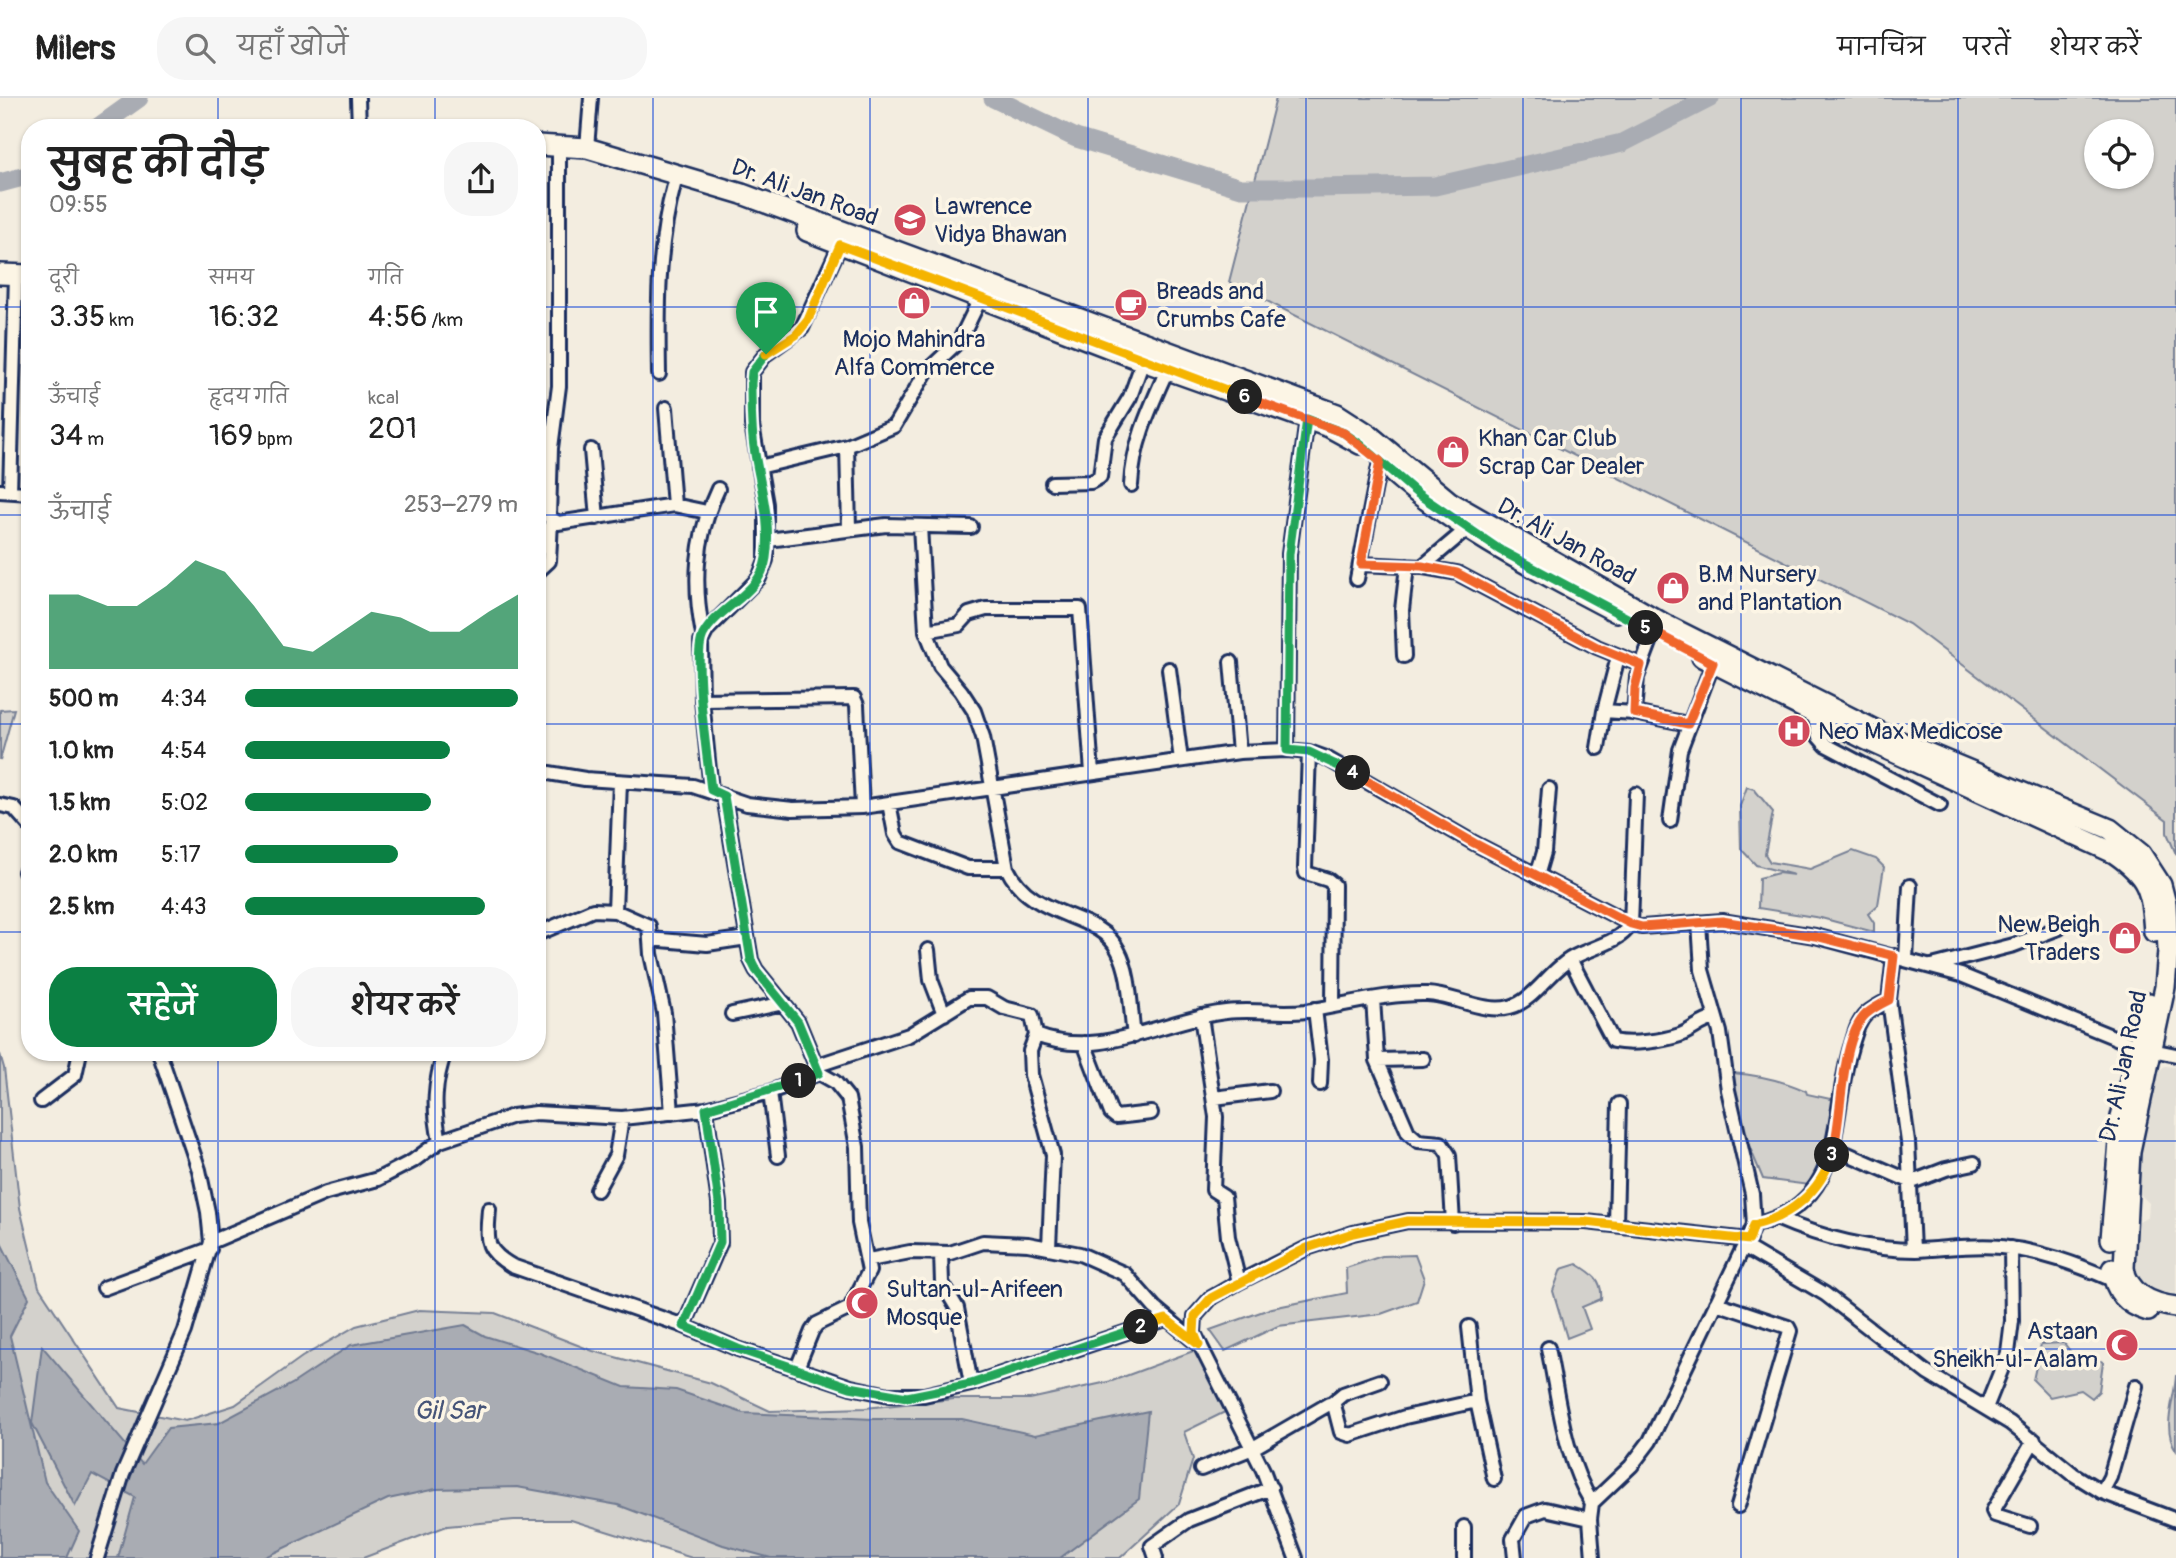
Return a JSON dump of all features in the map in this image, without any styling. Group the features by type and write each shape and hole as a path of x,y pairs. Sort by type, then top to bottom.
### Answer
{"main road":[{"name":"Dr. Ali Jan Road","path":"546,147 760,211 840,245 1337,414 1368,434 1461,509 1664,624 1889,737 2110,829 2141,854 2152,868 2166,904 2165,987 2116,1152 2110,1255 2113,1280"},
{"name":"Dr. Ali Jan Road","path":"546,155 587,148 742,194 984,292 1143,361 1344,433 1418,494 1500,550 1814,714 2114,853 2137,869 2147,886 2155,941 2152,993 2130,1151 2124,1268 2130,1285 2142,1297 2176,1307"},
{"path":"0,262 19,272"},
{"path":"2113,1280 2120,1296 2133,1306 2176,1319"}],"street":[{"path":"358,98 359,119"},
{"path":"587,148 591,98"},
{"path":"546,564 549,561 549,488 559,386 559,151"},
{"path":"659,374 662,236 674,185"},
{"path":"703,635 759,578 766,560 766,505 752,425 752,372 766,354 802,328 840,245"},
{"path":"5,492 19,272"},
{"path":"759,467 847,446 886,431 902,417 926,372 960,340 984,292"},
{"path":"1052,483 1091,482 1100,477 1105,438 1130,397 1143,361"},
{"path":"1131,485 1132,464 1140,430 1167,370"},
{"path":"666,408 674,505"},
{"path":"1287,750 1289,554 1307,419"},
{"path":"847,446 849,528"},
{"path":"591,450 597,518"},
{"path":"1357,579 1380,461"},
{"path":"711,790 702,700 700,655 703,635 697,548 707,512 718,489"},
{"path":"551,521 558,523 597,518 674,505 707,512"},
{"path":"920,526 926,631 940,666 974,711 983,737 1007,868 1013,880 1031,898 1094,928 1118,948 1123,960 1133,1036"},
{"path":"768,540 849,528 971,527"},
{"path":"1422,566 1467,529"},
{"path":"1361,564 1422,566 1466,577 1618,657 1641,665"},
{"path":"1404,656 1402,610 1407,566"},
{"path":"926,631 959,625 970,614 986,610 1080,610 1092,773"},
{"path":"1634,713 1635,688 1654,632"},
{"path":"1598,748 1618,657"},
{"path":"1231,663 1239,752"},
{"path":"1670,821 1676,769 1688,724 1713,663"},
{"path":"1169,669 1181,760"},
{"path":"702,700 854,698 858,705 862,807"},
{"path":"1604,711 1634,713 1688,724"},
{"path":"1814,714 1819,737 1826,745 1940,806"},
{"path":"546,772 711,790 762,807 862,807 994,790 1239,752 1309,752 1326,758 1474,843 1631,924 1642,927 1722,921 1762,926 1900,958 1931,966 2145,1049 2176,1055"},
{"path":"1309,752 1305,868 1310,876 1328,880 1334,886 1333,1005"},
{"path":"615,911 620,782"},
{"path":"1537,876 1545,842 1549,789"},
{"path":"1036,1035 1055,1043 1084,1044 1133,1036 1200,1016 1315,1009 1373,999 1430,994 1506,1009 1515,1006 1570,959 1617,938 1631,924 1636,794"},
{"path":"724,796 747,938 756,970 798,1022 817,1070 843,1089 854,1119 859,1223 869,1270 850,1308 817,1324 797,1368"},
{"path":"889,803 895,834 900,842 968,867 1007,868"},
{"path":"0,805 14,808 21,816"},
{"path":"1910,886 1900,958 1889,1000 1900,1064 1912,1182 1913,1250"},
{"path":"546,929 593,910 615,911 649,926 664,1013 672,1113"},
{"path":"1592,1503 1631,1466 1650,1441 1754,1225 1752,1194 1731,1107 1720,1032 1702,970 1699,922"},
{"path":"1931,966 2014,945 2059,928"},
{"path":"650,939 707,944 747,938"},
{"path":"928,950 931,980 944,1014"},
{"path":"1570,959 1613,1041 1671,1037 1682,1034 1702,1021 1715,1018"},
{"path":"104,1288 210,1246 326,1193 378,1179 413,1161 440,1141 513,1116 536,1113 622,1118 706,1109 770,1092 817,1070 884,1046 917,1031 970,998 987,998 1004,1008 1032,1016 1036,1035 1030,1051 1031,1075 1053,1155 1049,1247"},
{"path":"1373,999 1377,1060 1413,1139 1445,1146 1449,1155 1453,1223"},
{"path":"1754,1225 1776,1218 1818,1187 1834,1148 1844,1070 1857,1027 1865,1015 1889,1000"},
{"path":"732,1014 783,1003"},
{"path":"1315,1009 1321,1060 1320,1084"},
{"path":"1200,1016 1214,1098 1217,1138 1213,1189 1224,1197 1228,1237 1239,1282"},
{"path":"1084,1044 1111,1113 1116,1117 1151,1113"},
{"path":"1377,1060 1423,1059"},
{"path":"41,1101 75,1074 78,1061"},
{"path":"97,1558 126,1468 175,1356 210,1246 208,1212 199,1170 162,1061"},
{"path":"440,1141 435,1118 435,1092 443,1061"},
{"path":"1214,1098 1270,1091"},
{"path":"770,1092 778,1157"},
{"path":"1616,1224 1619,1104"},
{"path":"684,1326 720,1242 719,1203 706,1109"},
{"path":"597,1189 616,1155 622,1118"},
{"path":"1834,1148 1912,1182 1974,1163"},
{"path":"489,1209 488,1245 500,1258 525,1270 684,1326 738,1349 850,1387 889,1395 924,1395 971,1384 1166,1319"},
{"path":"1776,1218 1833,1239 1913,1250 2011,1248 2067,1260 2113,1280"},
{"path":"1296,1558 1271,1488 1253,1448 1199,1345 1194,1333 1195,1316 1211,1298 1307,1248 1353,1233 1408,1221 1616,1224 1747,1243 1825,1294 1927,1373 2034,1440 2073,1474 2102,1492 2176,1520"},
{"path":"869,1261 910,1252 941,1253 983,1242 1049,1247 1080,1254 1116,1268 1134,1283 1166,1319 1199,1345"},
{"path":"1986,1408 2008,1353 2012,1321 2011,1248"},
{"path":"941,1253 942,1283 957,1308 971,1384"},
{"path":"1716,1303 1788,1327 1790,1331 1738,1506"},
{"path":"1469,1327 1477,1401 1494,1479"},
{"path":"1548,1349 1569,1447 1583,1488 1592,1503 1590,1519 1593,1558"},
{"path":"1201,1469 1253,1448 1331,1404 1343,1394 1380,1381"},
{"path":"2102,1492 2110,1477 2136,1386"},
{"path":"1331,1404 1341,1432 1350,1435 1405,1417 1477,1401"},
{"path":"2030,1526 1995,1515 1993,1511 2034,1440"},
{"path":"1156,1558 1152,1546 1174,1528 1271,1488"},
{"path":"1515,1558 1513,1539 1526,1516 1545,1509 1590,1519"},
{"path":"1464,1527 1464,1558"}],"shaded area":[{"path":"1276,98 2176,98 2176,854 2167,833 2167,820 1909,624 1229,282"},
{"path":"14,709 0,760 0,710"},
{"path":"1747,787 1754,789 1773,812 1765,854 1770,862 1810,869 1853,851 1876,859 1884,867 1878,905 1868,914 1874,923 1874,932 1821,918 1758,908 1759,878 1778,873 1794,875 1756,865 1741,849 1740,806"},
{"name":"Gil Sar","path":"0,1054 4,1068 20,1208 39,1287 119,1408 185,1421 235,1405 302,1357 356,1326 419,1310 495,1313 593,1351 711,1383 770,1411 865,1408 954,1399 1030,1399 1112,1381 1196,1350 1231,1409 1184,1432 1193,1459 1179,1504 1120,1558 692,1558 571,1520 514,1520 447,1526 363,1558 0,1558"},
{"path":"2165,1066 2176,1067 2176,1294 2152,1290 2138,1279 2135,1264 2134,1224 2148,1216 2149,1203 2136,1190 2136,1168 2152,1085 2157,1072"},
{"path":"1732,1073 1779,1081 1806,1091 1807,1094 1835,1100 1825,1165 1809,1185 1763,1179 1740,1124"},
{"path":"1415,1255 1424,1279 1417,1301 1381,1314 1278,1326 1225,1351 1210,1330 1272,1308 1347,1293 1346,1268 1382,1256"},
{"path":"1577,1264 1598,1282 1601,1299 1582,1307 1590,1329 1567,1338 1553,1291 1561,1269"},
{"path":"2064,1343 2079,1363 2092,1357 2103,1362 2099,1391 2092,1398 2081,1390 2050,1397 2033,1380 2041,1344"},
{"path":"2176,1375 2176,1450 2169,1423"}],"water":[{"path":"0,1241 29,1298 10,1336 45,1482 79,1531 67,1558 0,1558"},
{"name":"Gil Sar","path":"465,1325 485,1336 540,1353 624,1387 676,1390 743,1413 873,1419 962,1419 1035,1435 1148,1411 1139,1499 1060,1558 771,1558 723,1545 618,1505 517,1487 436,1489 388,1499 263,1558 118,1558 135,1497 92,1474 75,1506 32,1423 42,1346 142,1464 168,1428 219,1423 292,1384 351,1345"}],"waterway":[{"path":"110,119 139,98"},
{"path":"993,98 1076,138 1241,188 1435,186 1622,143 1710,98"},
{"path":"0,183 21,177"}],"place":[{"name":"Lawrence Vidya Bhawan","path":"910,220"},
{"name":"Mojo Mahindra Alfa Commerce","path":"914,303"},
{"name":"Breads and Crumbs Cafe","path":"1131,305"},
{"name":"Khan Car Club Scrap Car Dealer","path":"1453,452"},
{"name":"B.M Nursery and Plantation","path":"1673,588"},
{"name":"Neo Max Medicose","path":"1794,731"},
{"name":"New Beigh Traders","path":"2125,938"},
{"name":"Sultan-ul-Arifeen Mosque","path":"862,1303"},
{"name":"Astaan Sheikh-ul-Aalam","path":"2122,1345"}],"route":[{"path":"766,354 752,372 751,383 754,448 766,505 766,560 759,578 703,635 700,655 702,700 711,790 724,796 751,960 798,1022 819,1073 770,1092 706,1109 719,1203 720,1242 684,1326 738,1349 850,1387 907,1397 924,1395 971,1384 1166,1319 1199,1345 1194,1333 1195,1316 1211,1298 1307,1248 1353,1233 1408,1221 1537,1221 1639,1225 1749,1240 1754,1225 1776,1218 1818,1187 1834,1148 1844,1070 1857,1027 1865,1015 1889,1000 1894,956 1815,936 1749,924 1722,921 1642,927 1631,924 1474,843 1326,758 1309,752 1287,750 1289,554 1294,498 1307,419 1344,433 1360,444 1373,455 1418,494 1500,550 1713,663 1688,724 1634,713 1633,699 1641,665 1597,647 1457,573 1422,566 1361,564 1380,461 1360,444 1344,433 1329,426 1143,361 840,245 808,320 796,335 766,354"}]}
